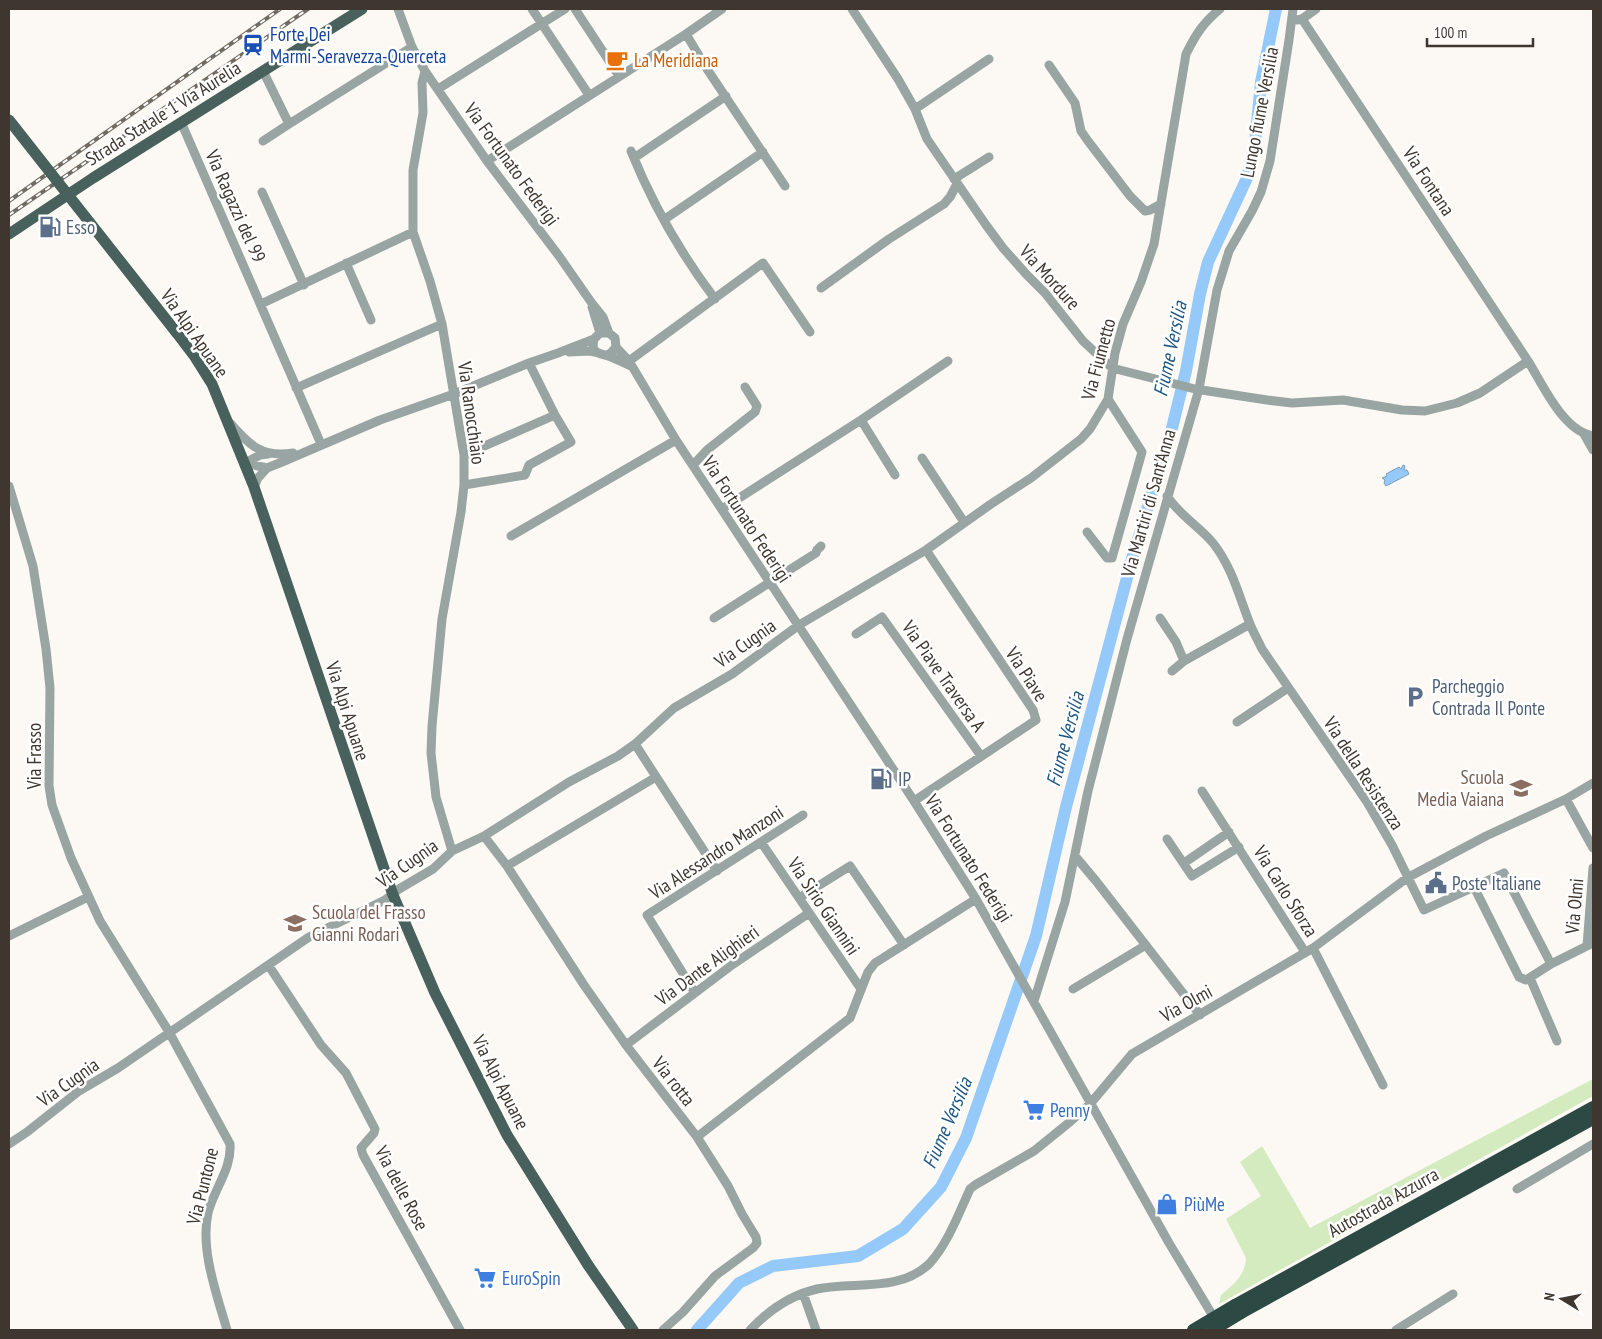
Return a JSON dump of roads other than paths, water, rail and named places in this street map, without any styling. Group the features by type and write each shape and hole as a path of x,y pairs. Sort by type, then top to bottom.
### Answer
{"highway":[{"name":"Autostrada Azzurra","path":"1213,1330 1238,1309 1593,1107"},
{"name":"Autostrada Azzurra","path":"1192,1330 1238,1309 1593,1119"}],"main road":[{"name":"Strada Statale 1 Via Aurelia","path":"9,234 93,178 362,9"},
{"name":"Via Alpi Apuane","path":"9,120 176,332 212,384 254,487 393,895 435,993 507,1134 588,1265 631,1327"}],"street":[{"name":"Via Fortunato Federigi","path":"398,9 412,46 425,71 487,160 591,302 601,335"},
{"path":"532,9 589,95"},
{"path":"438,89 564,9"},
{"path":"575,9 620,76"},
{"path":"487,160 686,34 722,9"},
{"name":"Via Mordure","path":"852,9 885,58 915,110 928,139 956,181 1003,248 1026,275 1045,293 1083,341 1112,368 1197,389"},
{"name":"Via Fiumetto","path":"799,625 926,550 964,522 1031,478 1070,448 1090,429 1108,399 1112,368 1123,324 1141,282 1154,244 1186,54 1195,34 1220,9"},
{"name":"Lungo fiume Versilia","path":"1197,389 1217,290 1229,251 1261,192 1270,161 1290,40 1290,20 1293,9"},
{"path":"1290,20 1302,19 1316,9"},
{"name":"Via Fontana","path":"1302,19 1528,361"},
{"path":"686,34 707,70 785,186"},
{"path":"263,141 412,46"},
{"path":"915,110 989,59"},
{"path":"1049,65 1074,104 1081,130 1136,202 1145,211 1160,204"},
{"path":"263,71 289,124"},
{"name":"Via Ranocchiaio","path":"425,71 422,83 423,113 412,170 413,232 430,280 442,324 464,455 464,485 461,512 442,619 431,744 436,797 452,851"},
{"path":"715,299 684,254 632,154 726,96"},
{"name":"Via Ragazzi del 99","path":"181,122 321,444"},
{"path":"665,219 763,152"},
{"path":"821,288 889,239 944,204 950,197 956,181 989,157"},
{"name":"Via Ragazzi del 99","path":"262,192 304,285"},
{"path":"261,304 413,232"},
{"path":"346,263 371,320"},
{"path":"558,354 578,351 602,354 631,364 763,263 810,332"},
{"path":"296,388 442,324"},
{"path":"601,335 593,347 602,354"},
{"path":"254,487 258,478 267,468 321,444 380,420 454,394 529,363 558,354 601,335 615,338 616,347 614,350 602,354"},
{"name":"Via Fortunato Federigi","path":"616,347 631,364 676,440 799,625 976,899 1169,1243 1221,1330"},
{"path":"722,510 948,361"},
{"path":"1197,389 1292,403 1343,400 1402,410 1425,411 1456,403 1480,393 1528,361 1555,405 1575,429 1589,435 1593,450"},
{"path":"464,485 525,475 529,465 571,442 529,363"},
{"path":"693,465 707,450 755,412 757,406 745,387"},
{"name":"Via Martiri di Sant'Anna","path":"1034,1001 1065,902 1080,824 1095,762 1166,496 1197,389"},
{"path":"1087,532 1107,558 1112,558 1142,452 1108,399"},
{"path":"464,455 555,415"},
{"path":"226,418 248,443 268,454"},
{"path":"861,420 895,476"},
{"path":"511,536 676,440"},
{"path":"245,463 260,455 283,455 303,452"},
{"path":"922,458 964,522"},
{"path":"245,463 267,468"},
{"name":"Via Frasso","path":"9,486 33,566 46,649 50,688 49,786 52,806 71,858 100,921 169,1032"},
{"name":"Via della Resistenza","path":"1166,496 1176,509 1192,521 1212,542 1220,553 1235,580 1250,624 1262,648 1367,802 1392,845 1408,878"},
{"path":"714,618 816,553 821,546"},
{"name":"Via Piave","path":"914,801 1036,720 1033,710 926,550"},
{"name":"Via Piave Traversa A","path":"856,634 882,617 981,756"},
{"path":"1160,618 1176,642 1184,661"},
{"path":"1172,671 1184,661 1250,624"},
{"name":"Via Cugnia","path":"9,1144 79,1091 118,1068 309,937 393,895 433,869 452,851 484,836 569,782 618,756 635,744 674,708 732,674 799,625"},
{"path":"1238,722 1288,688"},
{"path":"635,744 717,871"},
{"path":"507,866 656,776"},
{"name":"Via Olmi","path":"750,1330 774,1309 803,1293 829,1287 889,1283 920,1271 938,1252 974,1185 1034,1151 1090,1104 1132,1054 1309,950 1408,878 1478,841 1566,800 1593,784"},
{"name":"Via Carlo Sforza","path":"1202,791 1309,950"},
{"path":"1566,800 1593,848"},
{"name":"Via Alessandro Manzoni","path":"695,992 647,915 803,815"},
{"path":"1184,862 1229,832"},
{"name":"Via rotta","path":"484,836 507,866 584,985 626,1045 697,1137 728,1186 756,1237 757,1243 753,1248 716,1276 683,1312 663,1330"},
{"name":"Via Carlo Sforza","path":"1167,839 1192,876 1239,847"},
{"name":"Via Sirio Giannini","path":"760,842 862,989"},
{"path":"1075,856 1200,1015"},
{"path":"799,898 850,866 904,945"},
{"name":"Via Olmi","path":"1530,978 1551,964 1590,945 1593,868"},
{"name":"Via Olmi","path":"1408,878 1424,910 1504,873 1551,964"},
{"path":"1474,887 1519,977 1526,980 1530,978 1557,1041"},
{"path":"9,936 88,897"},
{"path":"697,1137 850,1018 868,972 875,963 976,899"},
{"name":"Via Dante Alighieri","path":"626,1045 732,965 809,913"},
{"path":"1073,989 1146,945"},
{"path":"1309,950 1383,1085"},
{"name":"Via delle Rose","path":"269,966 321,1045 346,1073 375,1129 374,1133 361,1148 363,1155 460,1330"},
{"name":"Via Puntone","path":"169,1032 230,1144 229,1165 216,1190 206,1226 208,1256 227,1330"},
{"path":"1517,1189 1593,1144"},
{"path":"803,1293 816,1330"},
{"path":"1396,1330 1453,1294"}],"water":[{"path":"1403,465 1405,466 1404,470 1407,470 1409,474 1386,486 1385,480 1382,478 1399,467 1401,469"}],"waterway":[{"name":"Fiume Versilia","path":"697,1330 739,1283 773,1266 858,1256 903,1229 941,1187 966,1138 1036,936 1066,807 1132,559 1172,428 1186,371 1200,294 1208,262 1247,178 1255,143 1261,82 1276,9"}],"railway":[{"path":"9,201 280,9"},
{"path":"9,215 308,9"}],"place":[{"name":"Forte Dei Marmi-Seravezza-Querceta","path":"253,45"},
{"name":"La Meridiana","path":"617,60"},
{"name":"Esso","path":"50,227"},
{"name":"Parcheggio Contrada Il Ponte","path":"1415,697"},
{"name":"IP","path":"881,779"},
{"name":"Scuola Media Vaiana","path":"1521,788"},
{"name":"Poste Italiane","path":"1436,883"},
{"name":"Scuola del Frasso Gianni Rodari","path":"295,923"},
{"name":"Penny","path":"1034,1110"},
{"name":"PiùMe","path":"1167,1204"},
{"name":"EuroSpin","path":"485,1278"}]}
